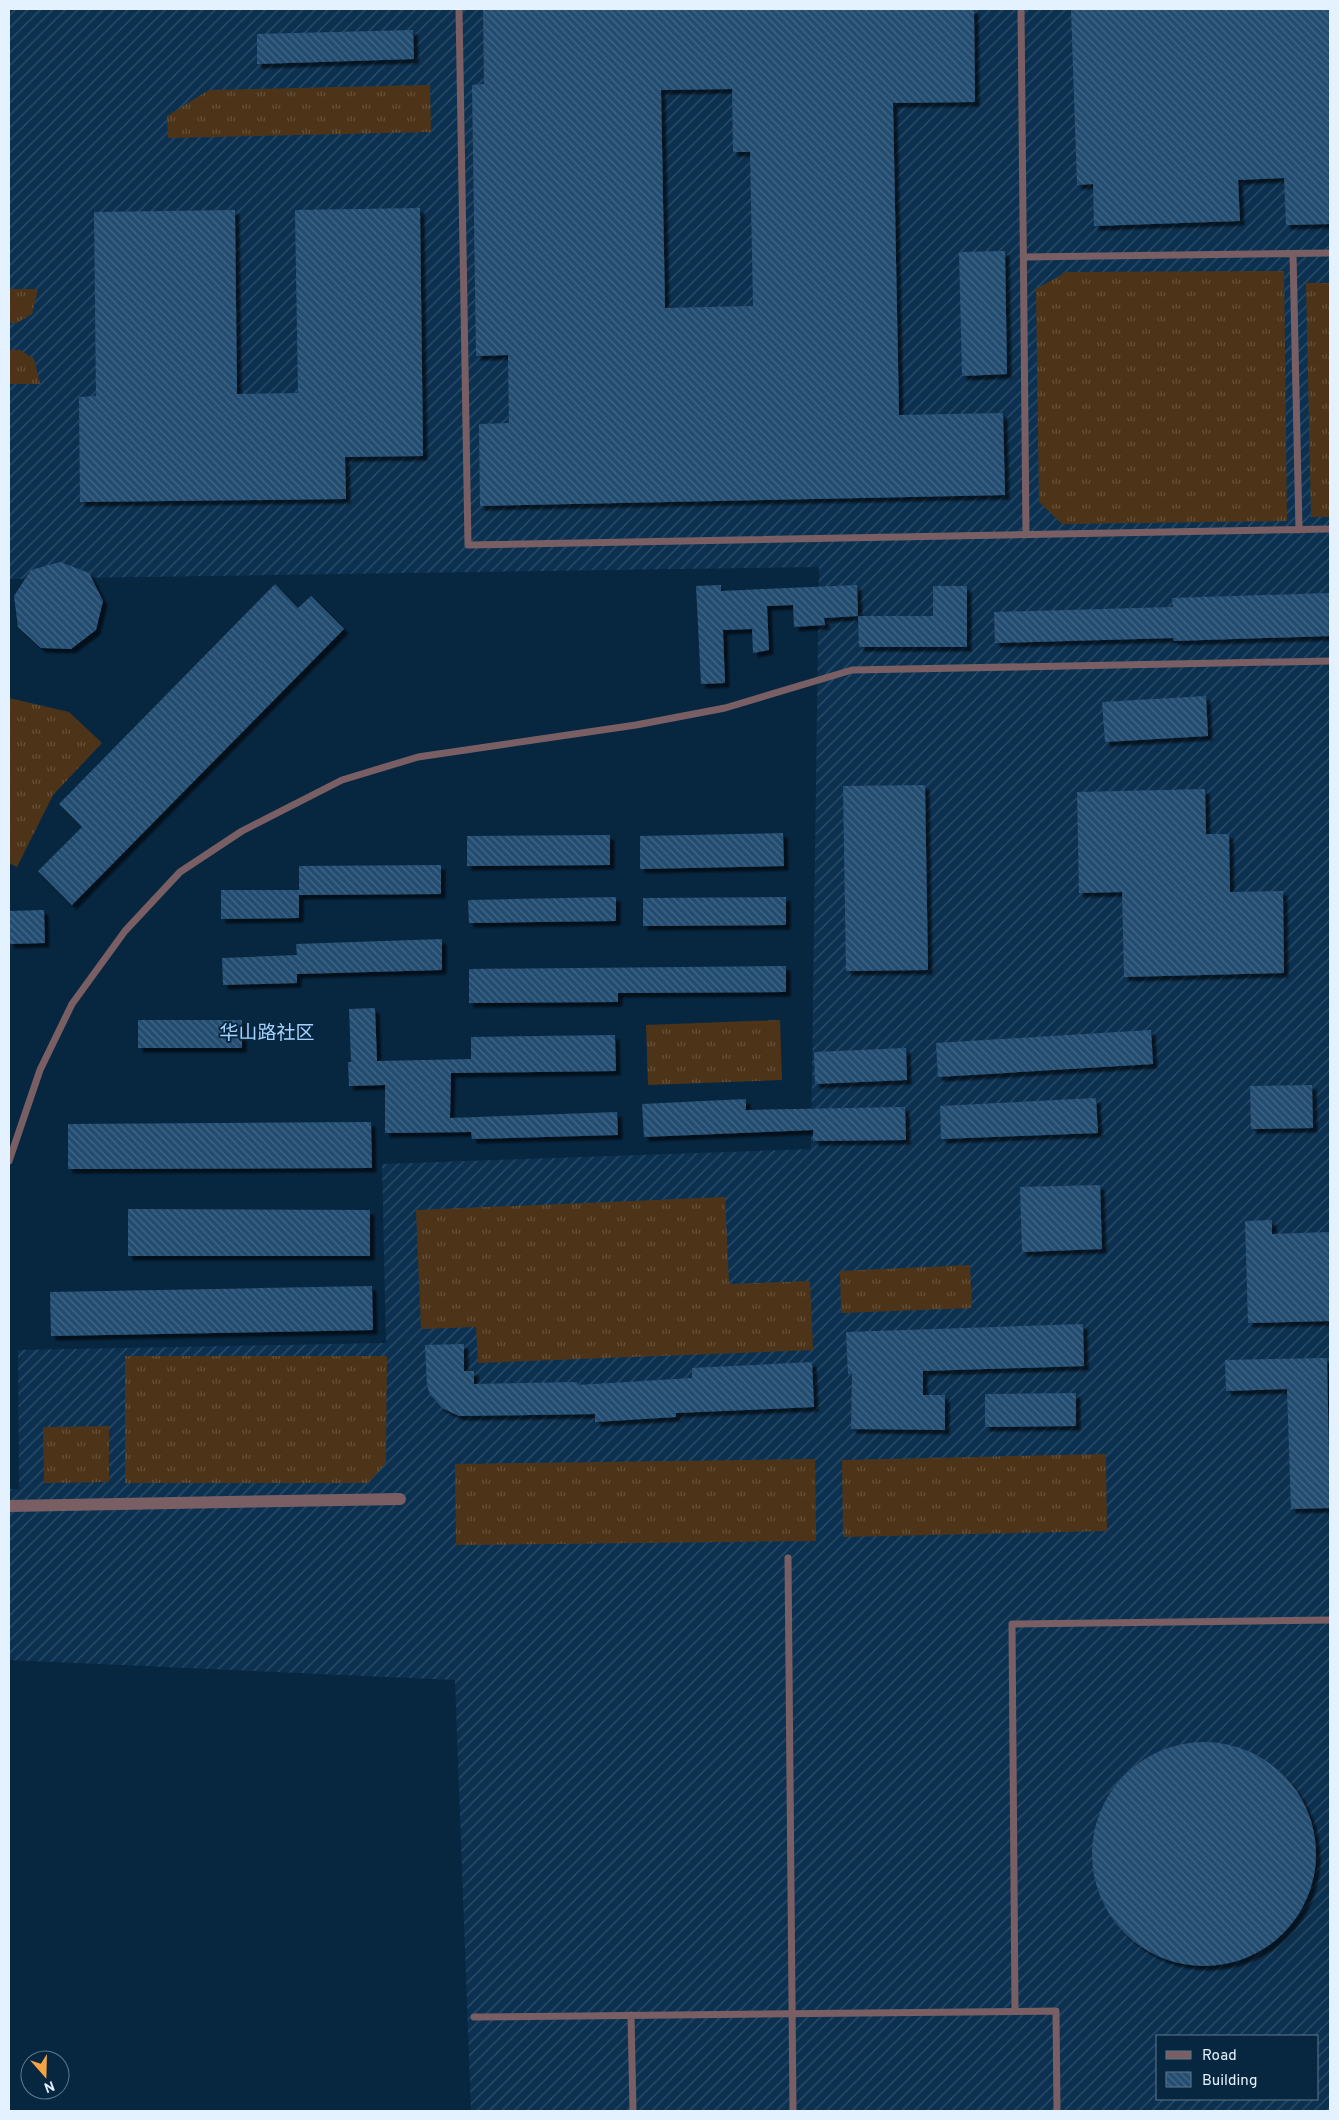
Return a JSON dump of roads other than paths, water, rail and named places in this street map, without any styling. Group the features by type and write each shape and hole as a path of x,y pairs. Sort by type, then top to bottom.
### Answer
{"street":[{"path":"9,1506 400,1499"}],"lane":[{"path":"459,9 468,545 1330,529"},
{"path":"1021,9 1026,535"},
{"path":"1024,257 1330,253"},
{"path":"1292,254 1299,530"},
{"path":"9,1162 40,1070 72,1004 125,931 180,872 242,831 342,780 418,757 636,725 725,708 852,670 1330,661"},
{"path":"788,1558 793,2111"},
{"path":"1015,2011 1012,1624 1330,1620"},
{"path":"474,2017 1056,2011 1057,2111"},
{"path":"631,2015 633,2111"}],"district":[{"name":"华山路社区","path":"267,1034"}]}
